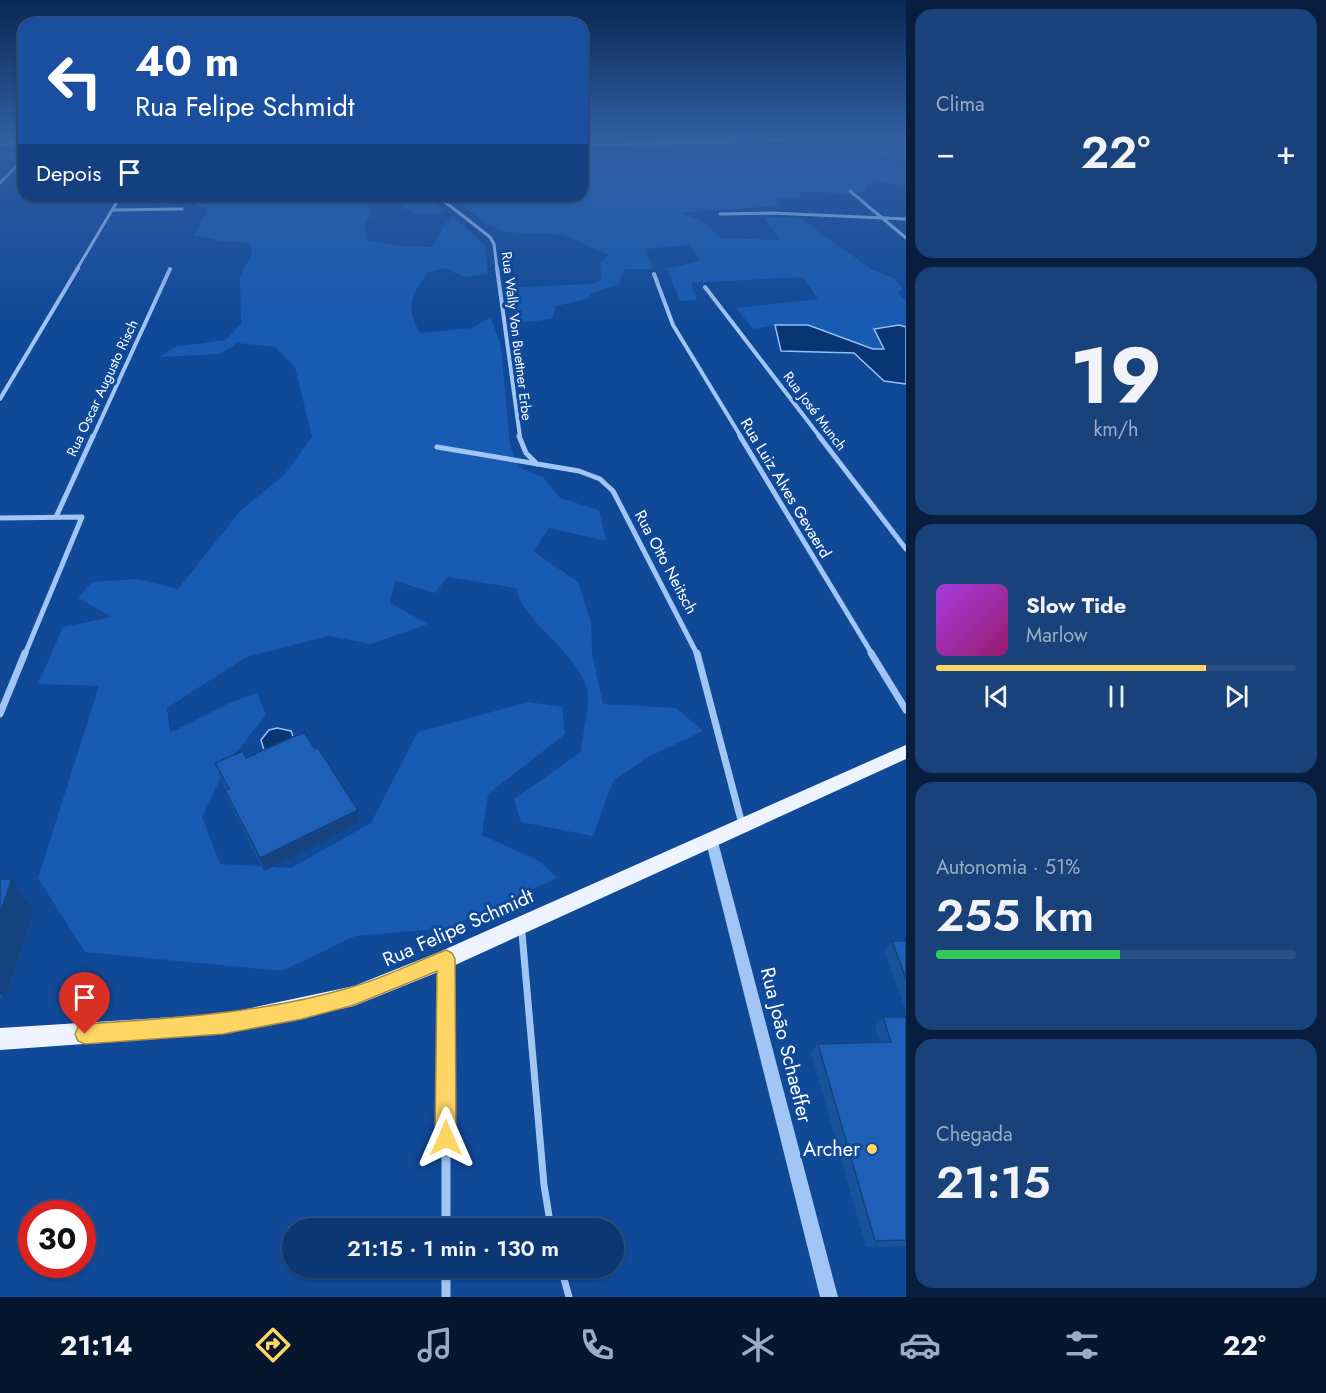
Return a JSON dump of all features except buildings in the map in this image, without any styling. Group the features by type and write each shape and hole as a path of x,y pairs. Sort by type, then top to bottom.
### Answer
{"main road":[{"name":"Rua Felipe Schmidt","path":"0,1039 223,1024 354,996 446,959 906,752"}],"street":[{"path":"860,200 906,238"},
{"path":"0,399 118,201"},
{"name":"Rua Wally Von Buettner Erbe","path":"444,201 490,237 494,244 520,440 526,453 537,465"},
{"path":"113,210 183,209"},
{"path":"720,214 772,213 906,219"},
{"name":"Rua Oscar Augusto Risch","path":"56,517 170,269"},
{"name":"Rua Luiz Alves Gevaerd","path":"654,274 673,326 906,710"},
{"name":"Rua José Munch","path":"705,287 906,549"},
{"name":"Rua Otto Neitsch","path":"437,447 579,471 600,479 613,491 696,649 742,824"},
{"path":"0,518 82,517 0,714"},
{"name":"Rua João Schaeffer","path":"711,838 830,1297"},
{"path":"446,959 446,1218"},
{"path":"446,1278 446,1297"}],"lane":[{"path":"522,925 544,1185 549,1218"},
{"path":"564,1278 569,1297"}],"shaded area":[{"path":"774,200 779,206 681,213 703,221 720,238 780,240 763,217 800,218 871,269 894,278 903,289 897,293 906,300 906,327 899,325 874,329 884,349 873,349 828,332 802,326 787,325 753,329 736,308 818,299 803,277 691,283 697,300 680,301 667,268 701,261 689,245 645,249 653,269 625,269 619,284 591,294 587,299 556,306 552,319 518,323 518,287 592,284 601,280 600,262 609,255 564,235 507,232 489,226 458,201"},
{"path":"197,201 368,201 371,215 364,225 367,240 402,246 433,247 445,224 453,216 485,245 488,274 464,277 445,268 428,272 417,288 412,301 411,308 415,324 420,333 472,328 491,317 501,347 510,445 518,467 543,477 560,498 599,510 606,541 549,528 533,551 578,582 591,622 592,654 603,704 676,708 703,731 646,758 613,781 593,836 521,822 514,799 581,752 588,694 581,674 561,648 527,612 516,588 447,577 435,593 395,581 390,603 428,624 371,644 329,636 246,657 167,708 170,733 227,704 257,693 266,715 227,764 202,817 220,864 291,868 371,823 418,732 528,702 562,707 565,734 488,794 482,835 539,861 557,878 447,928 355,936 282,971 85,952 38,878 99,686 38,684 63,627 112,617 78,598 92,582 137,579 178,589 241,510 284,475 312,437 295,367 275,347 237,343 220,354 159,357 174,347 226,340 241,323 240,276 252,254 250,243 220,241 193,235 209,210 194,204"},
{"path":"433,201 444,212 416,213 399,202"},
{"path":"775,325 808,325 873,349 884,349 874,329 899,325 906,327 906,384 884,381 854,353 781,351"},
{"path":"277,728 291,731 295,742 264,750 261,740 269,730"}],"place":[{"name":"Archer","path":"872,1149"}],"route":[{"path":"85,1034 223,1024 302,1009 354,996 446,959 446,1138"}]}
